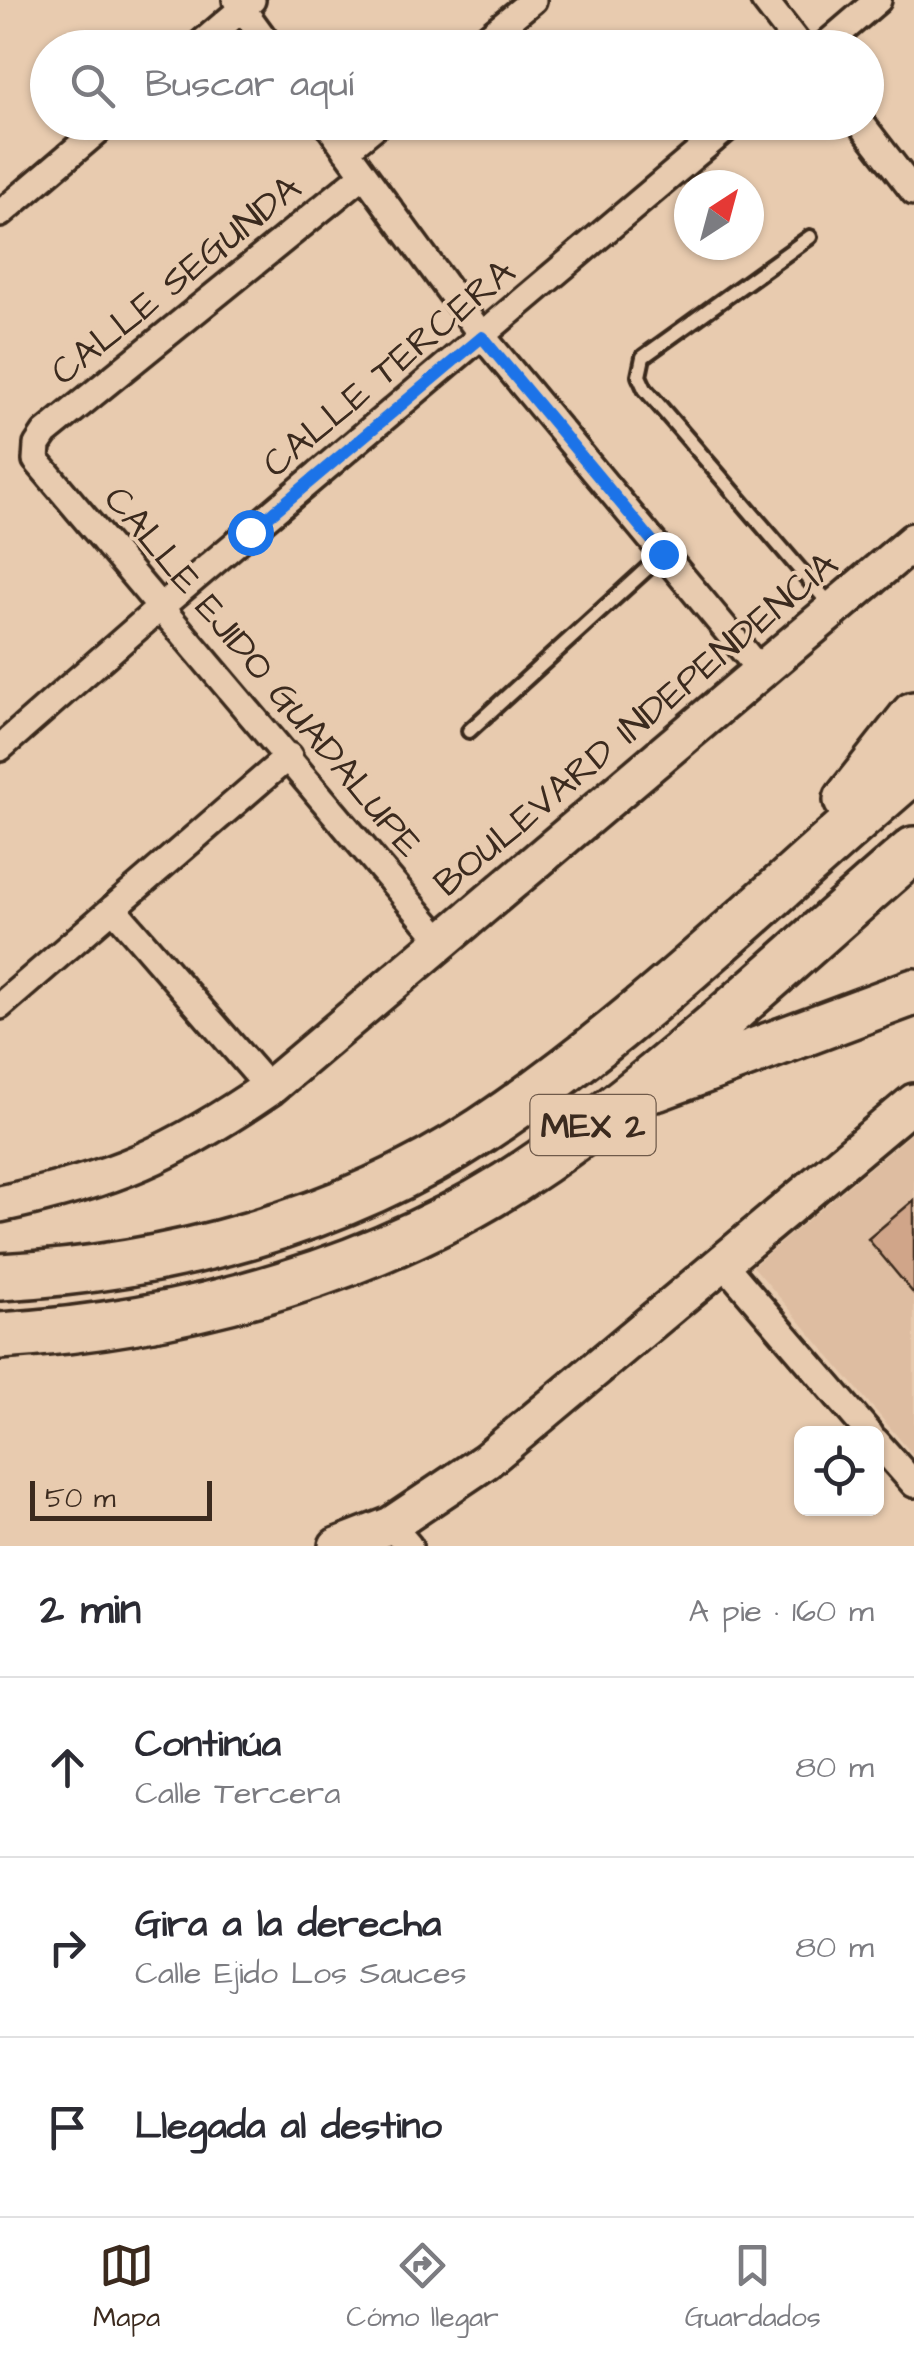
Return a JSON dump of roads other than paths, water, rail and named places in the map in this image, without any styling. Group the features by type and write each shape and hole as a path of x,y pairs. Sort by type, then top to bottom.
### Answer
{"highway":[{"path":"760,901 914,715"},
{"name":"MEX 2","path":"0,1278 130,1263 227,1242 328,1207 481,1130 672,981 914,770"},
{"name":"MEX 2","path":"0,1336 104,1326 213,1304 291,1280 412,1233 540,1164 626,1100 914,850"},
{"path":"626,1100 914,992"}],"main road":[{"name":"BOULEVARD INDEPENDENCIA","path":"0,1204 107,1179 141,1165 217,1124 268,1088 762,674 914,541"},
{"path":"337,1546 398,1538 914,1102"}],"street":[{"path":"496,30 534,0"},
{"path":"764,0 787,30"},
{"path":"843,30 878,0"},
{"path":"215,30 243,3 260,30"},
{"path":"0,214 87,140"},
{"path":"339,140 482,337 762,674"},
{"path":"346,150 358,140"},
{"name":"CALLE TERCERA","path":"0,748 713,140"},
{"path":"874,140 914,192"},
{"name":"CALLE SEGUNDA","path":"37,445 45,432 364,175"},
{"name":"CALLE EJIDO GUADALUPE","path":"37,445 36,460 443,942"},
{"path":"0,1006 289,756"},
{"path":"113,908 268,1088"},
{"path":"724,1264 863,1426"},
{"path":"884,1449 914,1484"}],"lane":[{"path":"810,237 644,356 640,376 645,390 835,610"},
{"path":"469,731 663,554"}]}
